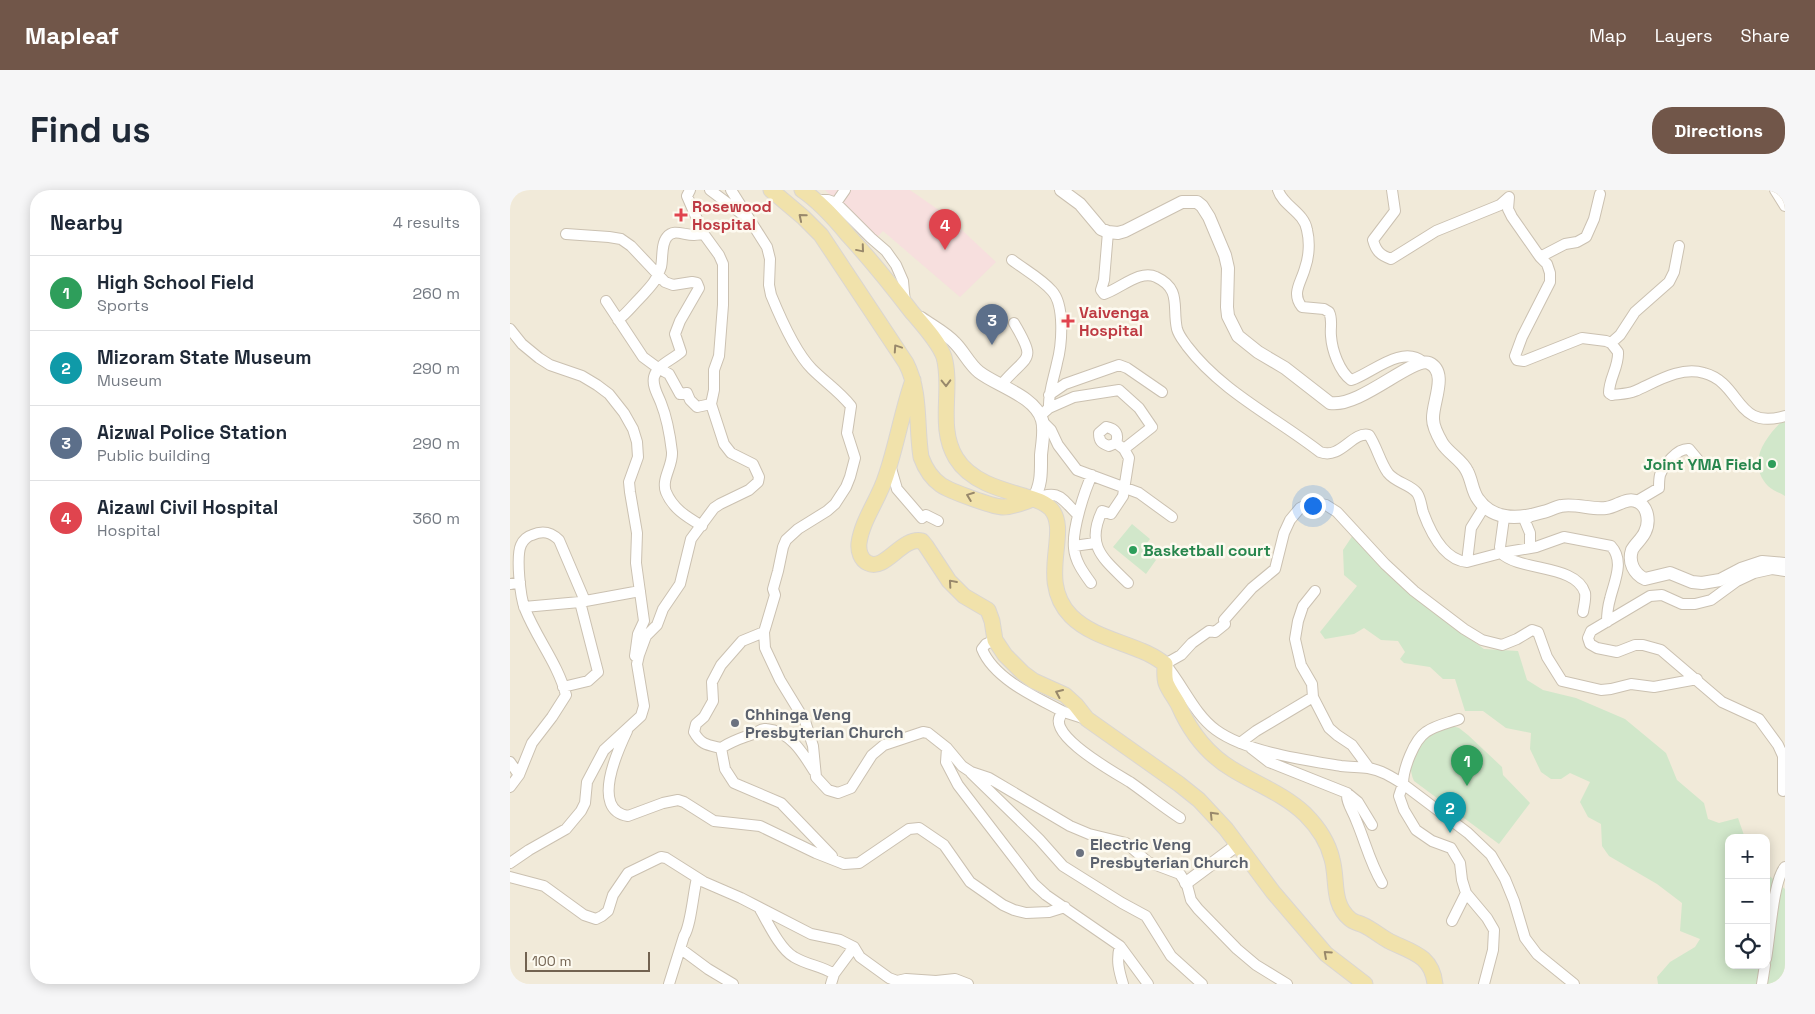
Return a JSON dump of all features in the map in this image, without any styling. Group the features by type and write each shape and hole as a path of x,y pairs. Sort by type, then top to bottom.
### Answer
{"main road":[{"path":"771,190 821,235 902,356 913,380 921,457 928,472 942,486 1004,507 1033,499"},
{"path":"802,190 816,200 860,248 941,350 945,365 948,435 956,459 976,478 1004,490 1033,499 1051,509 1057,521 1055,586 1058,597 1071,616 1091,630 1143,651 1165,664 1166,682 1191,731 1204,746 1232,769 1289,801 1316,826 1327,842 1333,861 1337,900 1342,911 1351,920 1362,924 1387,940 1426,960 1434,974 1436,984"},
{"path":"913,380 890,464 879,496 865,522 861,535 859,545 863,559 868,563 879,564 912,541 922,542 949,581 964,596 980,603 988,610 992,621 994,640 1005,655 1023,673 1044,686 1065,695 1087,719 1180,784 1199,800 1326,954 1365,984"}],"street":[{"path":"637,664 646,636 657,625 664,609 680,584 692,539 714,508 749,490 758,482 759,477 753,464 731,453 724,444 711,404 714,390 714,370 719,356 724,305 723,270 720,255 703,233 688,200 687,196 690,190"},
{"path":"710,190 749,219"},
{"path":"731,190 767,246 770,259 769,286 771,294 795,346 811,369 836,389 851,406 847,434 855,458 848,482 840,497 827,511 798,529 786,540 782,547 773,589 775,595 764,632 768,657 805,722 813,746 815,773"},
{"path":"836,204 845,190"},
{"path":"1061,190 1073,197 1101,229 1118,233 1182,202 1197,202 1209,217 1225,255 1228,268 1228,316 1238,336 1258,352 1285,368 1330,403 1338,404 1355,398 1396,376 1406,368 1424,362"},
{"path":"1278,190 1284,200 1304,220 1307,228 1308,254 1306,267 1296,290 1297,298 1302,307 1306,309 1327,309 1329,312 1332,320 1330,333 1332,344 1345,375 1351,380 1395,359 1408,356 1418,357 1436,369 1439,376 1432,416 1436,432 1443,444 1466,469 1474,492 1484,507 1504,518 1541,513 1562,506 1608,508 1630,500 1637,501 1646,510 1648,520 1646,531 1633,550 1631,560 1636,573 1645,579 1670,573 1692,582 1702,583 1720,580 1741,569 1762,562 1785,564"},
{"path":"1392,190 1395,211 1372,240 1376,250 1391,260 1436,231 1500,205 1511,194"},
{"path":"1775,190 1785,206"},
{"path":"1511,194 1508,209 1540,257 1547,264 1550,273 1550,282 1515,356 1517,360 1524,362 1582,338 1601,340 1611,343 1618,352 1619,359 1609,387 1609,393 1612,395 1633,392 1680,372 1699,372 1713,376 1721,381 1747,413 1760,419 1775,419 1785,416"},
{"path":"1540,257 1565,244 1578,242 1586,237 1594,219 1600,194"},
{"path":"816,200 828,200 836,204 886,250 896,265 903,281 908,307 953,341 981,373 1002,384 1044,415 1058,445 1077,470 1139,493 1172,517"},
{"path":"618,320 655,283 667,236 680,232 695,236 703,233"},
{"path":"1108,232 1104,280 1101,290 1104,294 1116,290 1138,276 1144,274 1151,275 1164,282 1174,294 1177,328 1180,337 1203,366 1238,396 1325,454 1332,454 1361,436 1369,435 1388,472 1394,479 1412,488 1418,496 1425,516 1444,550 1452,557 1462,562 1467,562 1530,548 1564,538 1611,546 1616,553 1618,566 1617,577 1608,605 1607,622"},
{"path":"566,234 621,239 631,246 665,282 673,285 692,282 697,283 700,288 680,321 675,334 681,352 658,368 654,378 654,385 666,422 673,459 665,480 665,490 671,502 679,511 702,526"},
{"path":"1611,343 1620,335 1636,312 1668,282 1674,272 1679,246"},
{"path":"1012,260 1054,292 1058,304 1062,338 1044,415 1040,486 1033,499"},
{"path":"606,301 643,357 669,374 680,394 687,393 690,400 697,407 711,404"},
{"path":"1002,384 1012,372 1023,364 1028,350 1014,323"},
{"path":"510,329 522,344 539,358 550,365 582,376 609,394 633,429 637,442 638,457 629,482 637,533 636,563 644,620 636,643 635,654 644,695 644,706 641,716 604,750 587,782 585,803 581,812 566,829 520,855 510,863"},
{"path":"1049,395 1065,384 1119,365 1127,368 1162,392"},
{"path":"1044,415 1074,397 1119,390 1139,408 1152,427 1120,446 1130,458 1123,496 1115,511 1111,514 1102,511 1098,520 1095,543 1102,555 1128,584"},
{"path":"1637,501 1659,488 1660,476 1669,461 1679,451 1689,449 1698,461"},
{"path":"890,464 897,489 922,518 926,515 938,521"},
{"path":"1091,583 1081,569 1074,546 1078,515 1092,475"},
{"path":"1004,490 1006,498 1004,507"},
{"path":"1033,499 1053,493 1059,496 1078,515"},
{"path":"1574,984 1537,954 1525,938 1505,879 1491,855 1468,833 1387,774 1369,768 1318,762 1244,744 1222,734 1204,719 1177,678 1165,664 1181,655 1192,643 1209,631 1215,632 1225,624 1224,620 1252,588 1275,569 1284,533 1290,520 1300,508 1312,502 1326,505 1337,512 1385,564 1414,591 1448,618 1476,636 1488,642 1502,645 1532,630 1538,632 1547,657 1562,681 1601,690 1631,684 1654,687 1697,679"},
{"path":"1467,562 1471,528 1484,507"},
{"path":"1530,548 1530,533 1525,521 1532,514"},
{"path":"1504,518 1500,547 1502,553 1522,563 1571,576 1586,594 1583,612"},
{"path":"510,787 519,775 532,743 566,696 553,662 524,607 515,583 520,546 531,535 542,531 553,534 559,540 583,602 598,672 588,681 563,687"},
{"path":"1074,546 1095,543"},
{"path":"1783,791 1783,756 1764,725 1753,716 1722,702 1666,653 1648,646 1635,645 1617,652 1597,648 1590,644 1588,638 1591,631 1650,596 1662,595 1682,604 1695,604 1711,600 1732,585 1754,573 1772,569 1785,571"},
{"path":"524,607 583,602 640,591"},
{"path":"1315,591 1303,606 1298,621 1296,639 1301,665 1312,684 1313,697 1329,728 1352,745 1369,768"},
{"path":"764,632 742,641 720,665 712,682 714,690 711,706 704,717 696,724 694,732 699,741 706,745 721,748 736,738 755,734 759,730 766,728 781,734 799,746 816,777 828,790 838,793 851,788 872,754 887,744 923,732 928,733 947,748 962,766 1040,839 1063,866 1146,916 1171,956 1202,984"},
{"path":"994,640 986,644 982,649 995,668 1024,690 1064,712 1087,719"},
{"path":"1244,744 1256,731 1313,697"},
{"path":"1064,712 1060,717 1059,724 1064,734 1086,755 1113,771 1180,818"},
{"path":"1459,719 1439,725 1424,733 1406,764 1400,796 1410,822 1421,834 1432,841 1451,848 1460,863 1466,893 1487,918 1494,930 1493,950 1484,984"},
{"path":"628,728 616,755 608,790 611,803 622,815 628,816 663,803 678,800 714,821 760,826 816,853 844,864 859,863 881,847 915,827 944,845 970,882 1014,910 1026,913 1049,912 1065,906"},
{"path":"1244,744 1269,762 1347,793 1358,802 1372,825"},
{"path":"721,748 725,769 734,783 782,803 836,860"},
{"path":"947,748 946,762 958,785 1034,884 1046,895 1065,906 1120,946 1148,984"},
{"path":"510,762 519,775"},
{"path":"970,772 989,778 1070,826 1089,834 1130,844 1148,862 1180,874 1194,905 1237,949 1256,965 1287,984"},
{"path":"1347,793 1347,801 1374,870 1382,883"},
{"path":"1186,884 1238,846"},
{"path":"510,878 544,886 584,915 596,919 608,911 613,895 628,873 661,857 671,860 697,878 811,934 840,940 854,947 860,957 889,978 897,981 906,979 936,981 956,979 968,984"},
{"path":"1770,931 1776,890 1779,878 1785,867"},
{"path":"669,984 684,936 688,930 692,897 697,878"},
{"path":"1452,921 1466,893"},
{"path":"760,908 781,943 792,956 804,962 823,967 833,979 854,947"},
{"path":"1120,946 1117,963 1122,984"},
{"path":"681,950 733,984"},
{"path":"1762,984 1764,969"}],"shaded area":[{"path":"510,190 1785,190 1785,984 510,984"},
{"path":"825,190 910,190 946,215 996,262 960,297 883,231 875,239"}],"green space":[{"name":"Joint YMA Field","path":"1785,418 1785,496 1768,486 1761,477 1758,467 1761,449"},
{"name":"Basketball court","path":"1132,524 1150,539 1147,543 1151,547 1147,552 1156,560 1146,574 1113,547"},
{"path":"1353,535 1446,621 1484,649 1518,651 1527,680 1543,690 1576,698 1625,719 1666,753 1677,780 1704,803 1708,819 1719,823 1738,818 1744,834 1725,834 1725,969 1770,969 1770,876 1785,889 1785,984 1658,984 1657,977 1670,962 1695,947 1700,939 1680,931 1682,903 1657,884 1609,856 1602,846 1601,824 1588,817 1580,802 1590,782 1570,773 1561,779 1551,779 1541,772 1530,749 1531,733 1506,728 1483,711 1465,711 1455,679 1443,679 1430,667 1404,663 1400,659 1405,652 1398,641 1381,640 1364,628 1354,634 1325,639 1320,632 1357,586 1344,575 1343,550"},
{"path":"1449,725 1459,728 1468,735 1502,767 1503,775 1530,803 1499,844 1414,781 1411,762 1418,747 1432,734"}],"place":[{"name":"Rosewood Hospital","path":"681,215"},
{"name":"Aizawl Civil Hospital","path":"945,250"},
{"name":"Vaivenga Hospital","path":"1068,321"},
{"name":"Aizwal Police Station","path":"992,345"},
{"name":"Joint YMA Field","path":"1772,464"},
{"name":"Basketball court","path":"1133,550"},
{"name":"Chhinga Veng Presbyterian Church","path":"735,723"},
{"name":"High School Field","path":"1467,786"},
{"name":"Mizoram State Museum","path":"1450,833"},
{"name":"Electric Veng Presbyterian Church","path":"1080,853"}]}
